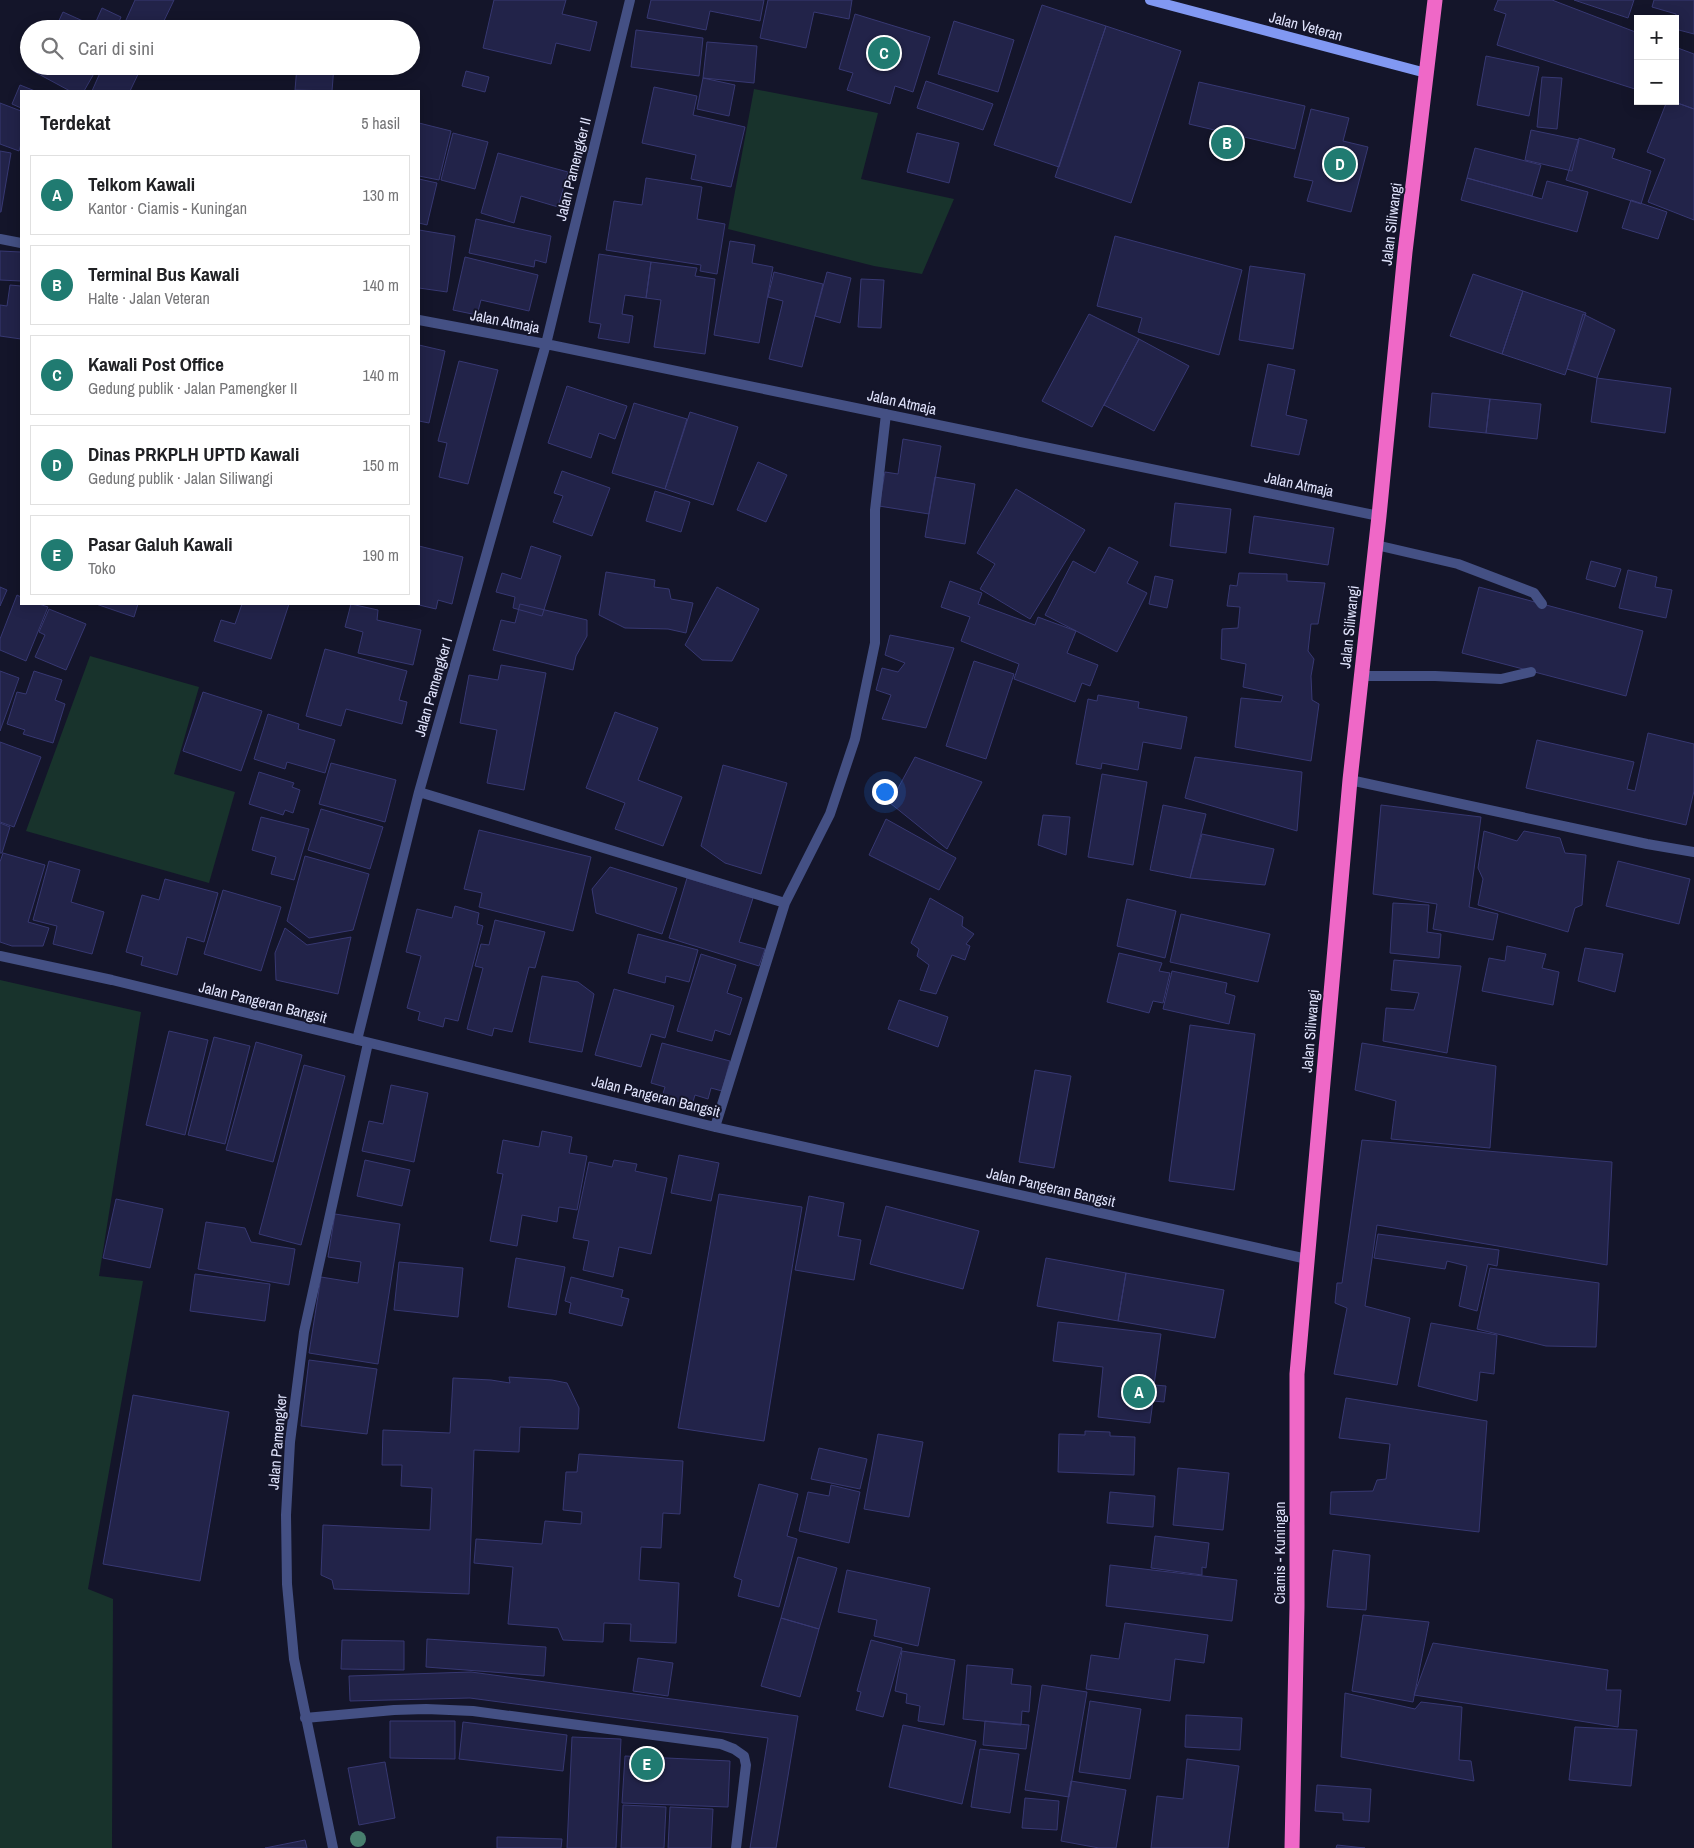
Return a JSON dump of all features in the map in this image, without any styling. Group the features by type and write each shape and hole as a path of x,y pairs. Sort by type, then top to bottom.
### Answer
{"highway":[{"name":"Jalan Siliwangi","path":"1307,1259 1350,780 1379,516 1404,252 1435,0"},
{"name":"Ciamis - Kuningan","path":"1292,1848 1296,1607 1296,1374 1307,1259"}],"main road":[{"name":"Jalan Veteran","path":"1150,0 1426,73"}],"street":[{"name":"Jalan Pamengker II","path":"546,344 630,0"},
{"path":"0,239 20,243"},
{"name":"Jalan Atmaja","path":"420,320 546,344 1379,516"},
{"name":"Jalan Pamengker I","path":"357,1040 419,792 546,344"},
{"path":"715,1127 784,904 830,814 855,739 875,643 875,510 886,414"},
{"path":"1376,545 1458,564 1534,593 1542,604"},
{"path":"1361,676 1435,676 1500,679 1531,672"},
{"path":"1350,780 1637,842 1694,852"},
{"path":"419,792 784,904"},
{"name":"Jalan Pangeran Bangsit","path":"0,956 112,980 715,1127 1307,1259"},
{"name":"Jalan Pamengker","path":"333,1848 294,1659 287,1584 286,1515 290,1442 304,1332 368,1042"},
{"path":"305,1718 394,1710 472,1711 720,1744 734,1749 744,1756 746,1765 736,1848"}],"green space":[{"path":"754,89 878,113 861,179 954,199 922,274 874,266 728,229"},
{"path":"90,656 199,687 174,774 235,792 209,883 26,831"},
{"path":"0,980 141,1012 99,1276 143,1281 88,1589 113,1599 112,1848 0,1848"}],"building":[{"path":"135,0 174,0 164,20 126,20"},
{"path":"494,0 566,0 562,14 597,22 590,51 556,43 551,64 483,48"},
{"path":"651,0 764,0 760,21 710,11 706,30 647,18"},
{"path":"768,0 852,0 849,19 814,12 806,48 760,38"},
{"path":"1498,0 1552,0 1634,31 1634,89 1497,45 1506,14 1494,10"},
{"path":"1574,0 1634,0 1628,18"},
{"path":"1654,0 1694,0 1694,34 1679,30 1679,15 1652,7"},
{"path":"1042,5 1106,26 1059,167 994,145"},
{"path":"102,8 121,17 120,20 97,20"},
{"path":"63,12 81,20 59,20"},
{"path":"855,14 930,37 913,92 895,86 890,104 847,90 853,73 839,69"},
{"path":"954,21 1014,40 998,92 938,74"},
{"path":"1106,26 1181,51 1131,203 1055,177"},
{"path":"636,30 703,38 699,76 631,67"},
{"path":"707,42 757,46 754,83 703,78"},
{"path":"1679,48 1694,54 1694,109 1679,104"},
{"path":"1486,56 1539,67 1529,116 1477,105"},
{"path":"466,71 489,77 485,92 462,86"},
{"path":"40,75 93,75 85,90 68,90"},
{"path":"99,75 138,75 130,90 92,90"},
{"path":"296,75 333,75 332,90 295,90"},
{"path":"1542,77 1562,78 1557,129 1537,127"},
{"path":"703,78 735,85 729,116 697,109"},
{"path":"926,81 993,104 983,130 917,108"},
{"path":"1199,82 1305,106 1295,149 1189,124"},
{"path":"20,85 32,90 20,90 20,108 12,104"},
{"path":"654,87 697,96 693,115 745,127 731,187 691,179 696,155 642,143"},
{"path":"0,103 20,111 20,148 19,151 0,144"},
{"path":"1679,104 1694,109 1694,220 1648,202 1665,159 1647,152 1665,105"},
{"path":"1311,109 1349,118 1343,141 1368,147 1351,212 1307,201 1313,181 1294,177"},
{"path":"420,123 451,131 439,180 420,176"},
{"path":"1531,130 1579,140 1572,171 1525,160"},
{"path":"453,133 488,142 475,189 441,180"},
{"path":"917,133 959,143 949,183 907,172"},
{"path":"1579,138 1615,149 1612,158 1651,171 1641,204 1566,180"},
{"path":"1475,148 1541,165 1532,196 1467,178"},
{"path":"0,151 11,153 1,212 0,212"},
{"path":"498,153 568,172 558,207 521,196 514,223 481,213"},
{"path":"646,178 702,187 697,219 725,224 717,274 700,271 701,265 606,250 614,201 642,205"},
{"path":"1467,178 1542,199 1547,181 1588,192 1577,232 1461,200"},
{"path":"420,179 437,183 427,225 420,223"},
{"path":"1631,200 1667,212 1658,239 1622,228"},
{"path":"476,219 551,236 546,263 535,260 534,267 469,253"},
{"path":"420,230 455,236 447,292 420,288"},
{"path":"1115,236 1242,270 1219,355 1138,332 1142,318 1097,306"},
{"path":"730,241 755,245 752,263 773,267 759,343 714,335"},
{"path":"0,251 20,252 20,281 0,280"},
{"path":"599,254 651,262 646,298 625,295 622,314 633,316 629,343 598,338 601,324 589,322"},
{"path":"465,257 538,275 529,311 481,300 477,315 453,310"},
{"path":"651,262 697,268 695,276 715,279 705,354 654,347 661,300 646,298"},
{"path":"1250,266 1305,274 1293,349 1239,340"},
{"path":"774,272 823,284 802,367 769,359 783,301 768,297"},
{"path":"827,272 851,278 840,323 815,316"},
{"path":"1473,274 1523,291 1502,354 1450,336"},
{"path":"861,279 884,280 881,328 858,327"},
{"path":"10,285 20,286 20,339 0,336 0,305 7,306"},
{"path":"1523,291 1586,313 1565,375 1502,354"},
{"path":"1089,314 1139,339 1092,427 1042,401"},
{"path":"1583,314 1615,330 1597,378 1567,369"},
{"path":"1139,339 1189,366 1154,431 1104,405"},
{"path":"420,345 445,351 429,423 420,421"},
{"path":"459,361 498,370 468,484 439,477 447,443 438,441"},
{"path":"1268,364 1295,370 1286,415 1307,420 1299,455 1251,446"},
{"path":"1597,378 1671,388 1665,433 1591,422"},
{"path":"567,386 627,406 615,439 599,433 591,458 548,443"},
{"path":"1432,393 1490,399 1486,433 1429,427"},
{"path":"1490,399 1541,404 1537,439 1486,433"},
{"path":"634,403 687,419 665,489 612,473"},
{"path":"690,412 738,427 713,505 665,489"},
{"path":"903,439 941,446 929,514 879,506 885,472 898,474"},
{"path":"758,462 787,475 766,522 737,510"},
{"path":"562,471 610,488 592,536 553,522 563,496 554,493"},
{"path":"935,477 975,484 965,544 925,537"},
{"path":"1016,489 1085,530 1030,619 980,589 995,564 977,553"},
{"path":"655,491 690,502 681,532 646,521"},
{"path":"1175,503 1231,509 1226,553 1170,546"},
{"path":"1254,516 1334,528 1328,565 1249,553"},
{"path":"420,546 463,557 452,604 438,600 436,609 419,605"},
{"path":"531,546 561,556 542,616 513,608 515,597 496,592 502,573 521,579"},
{"path":"1109,547 1138,562 1127,583 1147,593 1117,652 1045,615 1073,561 1095,573"},
{"path":"1591,561 1621,569 1615,587 1586,579"},
{"path":"1628,570 1657,577 1655,587 1672,590 1666,618 1619,608"},
{"path":"606,572 655,580 654,587 669,589 671,599 693,603 686,633 668,629 625,628 599,615"},
{"path":"1239,573 1287,574 1287,581 1325,583 1318,624 1311,624 1308,651 1314,659 1311,676 1312,700 1319,704 1311,761 1235,747 1241,698 1281,702 1283,696 1243,687 1246,664 1221,659 1222,629 1238,628 1240,607 1227,606 1230,585 1237,586"},
{"path":"1155,576 1173,580 1167,608 1149,604"},
{"path":"950,581 982,593 978,604 1035,625 1038,617 1076,631 1067,653 1098,665 1090,686 1082,683 1075,702 1014,679 1019,664 961,641 970,617 941,607"},
{"path":"0,587 7,590 0,606"},
{"path":"717,587 759,609 732,661 702,660 685,645"},
{"path":"1479,587 1643,631 1626,696 1462,653"},
{"path":"17,595 20,596 20,605 42,605 48,607 26,661 0,650 0,639"},
{"path":"520,604 587,620 587,636 576,656 573,670 493,650 501,620 515,623"},
{"path":"99,605 138,605 134,617"},
{"path":"242,605 289,605 271,659 214,641 221,620 235,624"},
{"path":"351,605 356,605 378,610 377,620 421,630 413,665 358,653 363,632 345,627"},
{"path":"49,609 86,624 66,670 35,657 45,635 39,632"},
{"path":"890,635 954,648 926,728 882,719 891,695 876,690 882,668 898,672 905,663 885,655"},
{"path":"325,649 407,671 399,700 407,702 402,724 346,709 341,726 306,716"},
{"path":"974,661 1014,674 986,759 946,746"},
{"path":"501,665 546,673 524,790 487,783 497,730 460,723 469,675 498,680"},
{"path":"0,671 19,678 0,731"},
{"path":"34,671 62,680 55,700 65,704 53,743 23,734 25,730 7,724 17,692 26,694"},
{"path":"203,692 262,711 241,771 183,751"},
{"path":"1098,695 1139,702 1138,708 1187,717 1181,749 1143,742 1138,770 1102,763 1101,769 1076,764 1088,699 1097,701"},
{"path":"615,712 658,728 638,780 682,797 663,846 615,829 625,803 586,788"},
{"path":"268,714 299,724 298,729 335,740 325,773 287,762 285,769 254,759"},
{"path":"1648,733 1694,744 1694,791 1686,825 1526,788 1537,740 1634,762 1627,789 1635,791"},
{"path":"0,742 41,757 14,827 0,822"},
{"path":"915,757 982,782 947,849 890,803"},
{"path":"1195,757 1302,772 1297,831 1185,798"},
{"path":"331,763 396,780 385,822 319,804"},
{"path":"723,765 787,783 761,874 725,863 701,846"},
{"path":"259,772 294,783 292,787 300,790 293,813 285,810 283,815 249,804"},
{"path":"1102,774 1147,782 1133,865 1088,857"},
{"path":"1163,805 1206,814 1190,878 1150,870"},
{"path":"1381,805 1481,817 1469,907 1498,914 1493,940 1433,929 1437,904 1373,894"},
{"path":"321,809 383,827 370,869 308,850"},
{"path":"1043,815 1070,817 1066,855 1038,845"},
{"path":"261,817 309,829 294,880 271,874 276,857 252,850"},
{"path":"886,819 956,858 939,890 869,855"},
{"path":"0,823 10,827 2,853 0,853"},
{"path":"479,830 591,857 573,931 479,907 482,893 464,889"},
{"path":"1484,831 1517,841 1524,831 1560,838 1565,853 1586,855 1582,905 1575,908 1568,932 1478,905 1483,879 1478,868"},
{"path":"1202,834 1274,849 1265,885 1190,878"},
{"path":"3,853 45,865 28,922 49,928 43,946 12,946 0,942 0,862"},
{"path":"305,856 369,874 353,930 309,938 287,921"},
{"path":"49,861 80,870 71,902 104,912 92,954 53,944 57,926 33,920"},
{"path":"1618,861 1690,879 1679,924 1606,906"},
{"path":"610,867 677,888 662,934 596,913 592,889"},
{"path":"687,878 753,898 739,942 765,949 759,966 669,938"},
{"path":"165,879 218,893 204,942 187,937 177,975 141,965 143,957 126,952 142,895 159,900"},
{"path":"223,890 281,907 261,971 204,954"},
{"path":"930,898 963,917 962,926 974,934 966,944 970,946 965,960 952,955 936,994 920,990 929,965 917,956 919,949 911,943"},
{"path":"1127,899 1176,911 1165,958 1117,946"},
{"path":"1393,903 1429,905 1427,932 1441,934 1439,958 1390,953"},
{"path":"455,906 479,913 477,924 483,926 458,1021 445,1018 443,1027 418,1020 420,1012 407,1008 421,956 406,952 417,909 452,918"},
{"path":"1181,914 1270,934 1258,982 1170,962"},
{"path":"495,920 545,932 535,968 529,967 512,1032 494,1028 492,1036 467,1029 483,968 475,966 481,944 489,945"},
{"path":"285,928 307,945 351,937 338,994 276,980 275,953"},
{"path":"638,934 698,950 689,982 666,976 665,983 628,973"},
{"path":"1507,946 1546,954 1542,968 1559,972 1553,1005 1482,991 1489,958 1505,961"},
{"path":"1585,948 1623,954 1615,992 1578,981"},
{"path":"1119,953 1162,963 1159,971 1170,973 1163,1003 1153,1001 1149,1013 1107,1002"},
{"path":"701,954 736,965 727,993 742,998 730,1035 715,1030 712,1041 677,1031"},
{"path":"1394,960 1461,966 1447,1053 1383,1041 1386,1008 1414,1010 1419,993 1391,990"},
{"path":"1172,971 1227,983 1225,993 1235,996 1229,1024 1163,1009"},
{"path":"542,976 578,982 594,994 582,1052 529,1042"},
{"path":"614,989 674,1006 665,1038 651,1034 641,1067 595,1055"},
{"path":"899,1000 948,1017 938,1047 888,1029"},
{"path":"1190,1025 1255,1034 1234,1190 1169,1181"},
{"path":"169,1031 208,1040 185,1135 146,1125"},
{"path":"214,1037 250,1046 225,1144 188,1135"},
{"path":"256,1042 302,1055 273,1162 226,1150"},
{"path":"662,1043 730,1061 722,1091 711,1088 708,1099 695,1095 692,1105 662,1097 665,1087 651,1083"},
{"path":"1362,1043 1496,1066 1490,1148 1391,1139 1396,1101 1355,1090"},
{"path":"304,1065 345,1076 301,1245 259,1234"},
{"path":"1035,1070 1071,1076 1054,1168 1019,1162"},
{"path":"391,1085 428,1093 414,1162 362,1151 369,1121 383,1124"},
{"path":"542,1131 572,1137 569,1153 587,1156 577,1210 559,1207 557,1222 522,1215 517,1246 490,1241 503,1174 497,1173 503,1140 539,1147"},
{"path":"1362,1140 1612,1162 1607,1265 1377,1225 1365,1306 1410,1318 1397,1385 1334,1374 1347,1308 1335,1303 1337,1283 1342,1283"},
{"path":"679,1155 719,1163 711,1201 671,1193"},
{"path":"365,1160 410,1170 402,1206 357,1196"},
{"path":"614,1160 637,1164 635,1171 667,1178 651,1254 619,1247 613,1277 583,1270 589,1241 573,1238 589,1162 612,1167"},
{"path":"719,1194 802,1207 764,1441 678,1428"},
{"path":"809,1196 844,1203 838,1236 861,1240 854,1280 795,1270"},
{"path":"116,1199 163,1209 150,1268 103,1258"},
{"path":"886,1206 979,1231 963,1289 870,1264"},
{"path":"335,1214 400,1224 378,1364 309,1353 321,1277 358,1283 361,1262 328,1257"},
{"path":"206,1222 245,1228 251,1242 295,1249 289,1285 198,1269"},
{"path":"1378,1234 1499,1250 1497,1266 1488,1264 1477,1311 1459,1306 1467,1266 1447,1261 1445,1269 1374,1258"},
{"path":"516,1258 565,1267 556,1315 508,1307"},
{"path":"1046,1258 1126,1273 1118,1321 1037,1306"},
{"path":"399,1262 463,1268 458,1317 394,1310"},
{"path":"1490,1268 1599,1283 1596,1347 1546,1346 1477,1329"},
{"path":"1126,1273 1224,1290 1215,1338 1118,1321"},
{"path":"195,1274 270,1284 265,1321 190,1311"},
{"path":"571,1277 623,1290 621,1297 629,1299 622,1326 569,1313 571,1303 565,1301"},
{"path":"1058,1322 1161,1334 1154,1385 1166,1386 1164,1402 1153,1401 1150,1423 1098,1417 1103,1367 1053,1361"},
{"path":"1431,1323 1497,1335 1494,1374 1480,1372 1477,1401 1418,1386"},
{"path":"309,1360 377,1369 367,1434 301,1426"},
{"path":"509,1377 567,1383 579,1408 578,1429 520,1427 519,1452 474,1450 469,1594 334,1589 332,1580 321,1575 323,1525 430,1530 432,1488 401,1486 402,1465 382,1465 383,1430 450,1433 453,1378 510,1383"},
{"path":"133,1395 229,1412 200,1581 103,1564"},
{"path":"1346,1398 1487,1421 1479,1532 1330,1514 1331,1492 1373,1491 1377,1480 1386,1479 1390,1444 1339,1438"},
{"path":"1085,1431 1110,1432 1110,1436 1135,1437 1134,1475 1058,1472 1059,1434 1085,1435"},
{"path":"878,1434 923,1442 909,1517 864,1509"},
{"path":"819,1448 867,1459 860,1489 811,1479"},
{"path":"579,1454 683,1461 680,1514 663,1513 661,1548 641,1547 639,1580 679,1583 676,1643 630,1641 631,1624 604,1623 603,1642 563,1640 558,1628 508,1624 513,1567 474,1563 476,1539 542,1544 545,1521 581,1524 582,1512 563,1510 566,1472 577,1472"},
{"path":"1178,1468 1229,1473 1223,1530 1173,1525"},
{"path":"759,1484 798,1494 787,1536 797,1539 779,1607 738,1596 742,1580 734,1577"},
{"path":"831,1485 860,1492 849,1543 799,1531 808,1492 829,1496"},
{"path":"1110,1492 1155,1496 1153,1527 1107,1523"},
{"path":"1155,1536 1209,1543 1206,1568 1202,1567 1202,1575 1151,1568"},
{"path":"1333,1550 1370,1555 1366,1610 1327,1607"},
{"path":"798,1557 837,1568 819,1629 781,1618"},
{"path":"1110,1565 1237,1580 1232,1621 1106,1606"},
{"path":"847,1570 930,1588 918,1646 874,1636 877,1620 838,1612"},
{"path":"1363,1615 1429,1622 1413,1702 1352,1691"},
{"path":"781,1618 819,1629 800,1697 761,1686"},
{"path":"1125,1623 1208,1635 1204,1663 1175,1659 1170,1701 1086,1689 1091,1655 1119,1659"},
{"path":"427,1639 546,1647 544,1676 426,1667"},
{"path":"342,1640 404,1641 404,1670 341,1669"},
{"path":"871,1640 902,1648 883,1717 856,1710 861,1692 857,1691"},
{"path":"1433,1643 1608,1670 1606,1690 1621,1690 1618,1727 1414,1695"},
{"path":"902,1651 955,1660 944,1725 918,1721 920,1706 906,1703 907,1694 895,1691"},
{"path":"638,1658 673,1663 668,1696 633,1691"},
{"path":"967,1665 1013,1669 1011,1684 1031,1686 1029,1712 1022,1711 1021,1725 963,1719"},
{"path":"471,1672 798,1716 776,1848 750,1848 768,1738 470,1698 350,1701 349,1676"},
{"path":"1042,1685 1087,1692 1069,1797 1025,1790"},
{"path":"1345,1693 1415,1709 1421,1702 1462,1707 1459,1760 1471,1761 1474,1781 1341,1757"},
{"path":"1090,1701 1141,1709 1130,1779 1079,1772"},
{"path":"1186,1715 1242,1718 1240,1750 1185,1747"},
{"path":"390,1721 455,1721 455,1759 390,1758"},
{"path":"985,1721 1029,1725 1026,1749 983,1745"},
{"path":"463,1722 567,1735 563,1771 459,1759"},
{"path":"903,1725 976,1741 962,1804 889,1787"},
{"path":"1575,1727 1637,1730 1631,1786 1569,1780"},
{"path":"572,1737 621,1739 616,1848 567,1848"},
{"path":"980,1749 1019,1754 1010,1813 971,1807"},
{"path":"625,1756 730,1761 728,1807 622,1803"},
{"path":"1187,1759 1239,1766 1228,1848 1151,1848 1157,1796 1183,1799"},
{"path":"385,1762 395,1818 359,1825 348,1768"},
{"path":"1071,1781 1126,1790 1116,1848 1099,1848 1061,1841"},
{"path":"1317,1785 1371,1789 1369,1822 1343,1820 1343,1813 1315,1811"},
{"path":"1025,1798 1059,1801 1057,1830 1022,1828"},
{"path":"623,1805 666,1807 664,1848 621,1848"},
{"path":"670,1807 713,1809 711,1848 668,1848"},
{"path":"497,1837 562,1839 561,1848 497,1848"},
{"path":"305,1840 307,1848 265,1848"},
{"path":"1337,1845 1365,1848 1336,1848"}],"place":[{"name":"Kawali Post Office","path":"884,53"},
{"name":"Terminal Bus Kawali","path":"1227,143"},
{"name":"Dinas PRKPLH UPTD Kawali","path":"1340,164"},
{"name":"Telkom Kawali","path":"1139,1392"},
{"name":"Pasar Galuh Kawali","path":"647,1764"}]}
